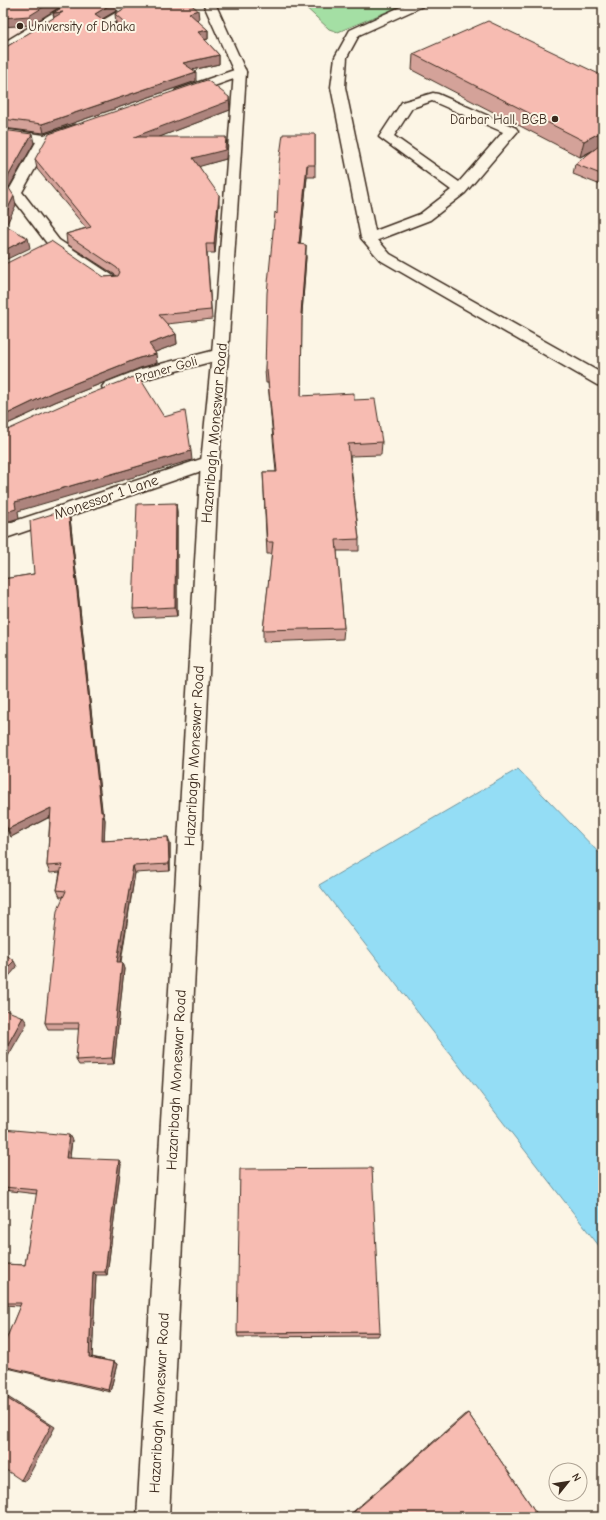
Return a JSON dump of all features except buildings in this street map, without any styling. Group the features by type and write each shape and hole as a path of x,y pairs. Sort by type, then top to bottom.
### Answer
{"street":[{"path":"3,48 77,3"},
{"path":"114,3 128,11 104,23 117,30"},
{"name":"Hazaribagh Moneswar Road","path":"153,1517 210,462 220,354 240,72 209,3"},
{"path":"419,3 354,33 341,57 338,87 369,238 385,257 603,381"},
{"path":"166,98 240,72"},
{"path":"369,238 425,218 460,190 511,131 433,97 407,105 386,137 460,190"},
{"path":"3,133 45,139 87,125"},
{"path":"45,139 15,192 48,246 112,282"},
{"name":"Praner Goli","path":"97,392 147,372 220,354"},
{"name":"Monessor 1 Lane","path":"3,532 210,462"}],"shaded area":[{"name":"University of Dhaka","path":"3,3 71,3 3,49"}],"green space":[{"path":"301,3 408,3 338,32 329,29"}],"water":[{"path":"518,769 603,857 603,1251 319,885"}],"place":[{"name":"University of Dhaka","path":"20,26"},
{"name":"Darbar Hall, BGB","path":"555,119"}]}
